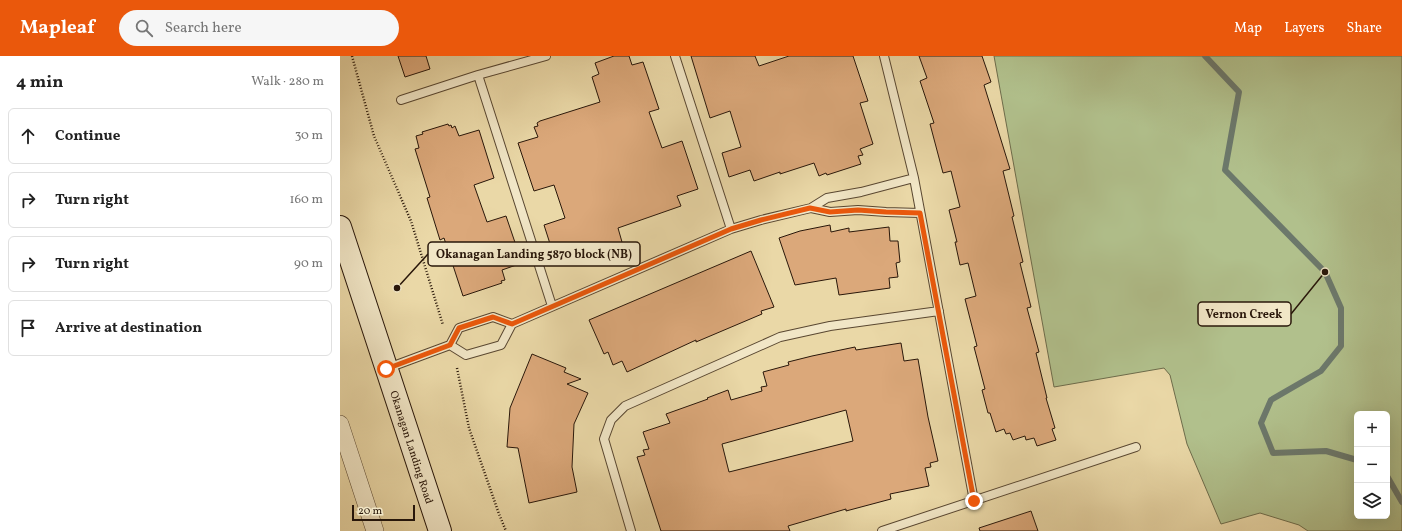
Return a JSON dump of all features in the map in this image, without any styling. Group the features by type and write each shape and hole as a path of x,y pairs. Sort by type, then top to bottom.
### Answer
{"main road":[{"name":"Okanagan Landing Road","path":"340,227 440,531"}],"street":[{"path":"340,424 375,531"}],"lane":[{"path":"401,100 478,75 546,56"},
{"path":"675,56 731,229"},
{"path":"884,56 914,178 974,501"},
{"path":"478,75 552,306"},
{"path":"450,345 466,355 500,345 512,324 731,229 810,208 827,198 862,192 914,178"},
{"path":"810,208 830,212 858,210 920,213"},
{"path":"631,531 604,439 611,420 625,406 780,337 830,326 938,311"},
{"path":"386,369 450,345 459,328 493,317 512,324"},
{"path":"882,531 1136,446"}],"path":[{"path":"352,56 374,136 411,222 443,325"},
{"path":"457,368 469,428 506,531"}],"green space":[{"path":"994,56 1402,56 1402,531 1308,531 1299,525 1260,513 1221,524 1187,444 1170,375 1164,368 1054,387"}],"building":[{"path":"398,56 426,56 430,69 405,77"},
{"path":"614,56 629,56 632,65 643,62 659,109 649,112 662,148 682,141 698,189 677,196 681,206 618,228 622,242 604,248 603,246 576,254 572,254 570,245 552,250 544,225 565,218 554,185 534,191 518,143 538,137 534,127 538,126 537,123 540,121 600,102 592,77 599,74 595,63"},
{"path":"691,56 755,56 759,66 789,56 853,56 868,101 860,103 873,144 860,149 863,155 858,156 861,164 827,175 826,173 819,176 814,163 754,181 750,170 729,177 722,153 741,147 730,111 710,118"},
{"path":"919,56 982,56 991,82 984,85 1010,169 1003,171 1023,262 1020,263 1031,307 1027,308 1039,352 1036,353 1046,398 1055,428 1052,429 1056,440 1037,446 1034,438 1026,440 1025,436 1013,440 1010,433 1006,434 1004,429 996,432 990,413 988,413 982,390 985,389 974,347 977,346 965,299 976,296 968,263 960,265 955,242 957,242 949,210 960,207 951,171 943,173 930,124 934,123 920,81 927,78"},
{"path":"448,124 449,126 451,125 452,128 455,126 459,136 479,130 494,178 474,185 487,222 506,216 522,263 502,270 505,280 501,281 502,283 463,296 444,238 440,240 427,198 430,197 415,149 419,148 416,136 423,134 422,132"},
{"path":"830,225 831,232 849,228 849,232 889,227 890,241 898,241 900,262 896,263 898,277 889,278 890,288 839,295 836,278 795,285 779,238 800,231"},
{"path":"751,251 774,307 761,311 762,314 696,342 696,340 627,372 622,361 613,365 608,352 604,354 589,320"},
{"path":"901,343 904,361 918,359 928,417 938,461 930,463 931,467 925,468 929,486 890,494 891,499 846,511 846,509 788,526 790,531 661,531 637,457 645,455 643,450 649,449 643,432 670,423 666,414 728,390 731,400 762,391 761,387 767,386 763,372 789,365 788,362 855,347 856,350","holes":["846,410 853,441 729,472 722,444"]},
{"path":"532,354 566,368 564,372 581,379 567,384 588,393 574,424 572,467 577,492 529,503 518,448 507,447 510,408"},
{"path":"1031,511 1038,531 980,531 979,528"}],"waterway":[{"path":"1205,56 1239,92 1225,170 1325,272 1341,308 1341,346 1321,371 1271,400 1261,423 1273,453 1326,451 1354,459"},
{"path":"1390,481 1402,502"}],"place":[{"name":"Vernon Creek","path":"1325,272"},
{"name":"Okanagan Landing 5870 block (NB)","path":"397,288"}],"route":[{"path":"386,369 450,345 459,328 493,317 512,324 731,229 761,220 810,208 830,212 858,210 920,213 974,501"}]}
